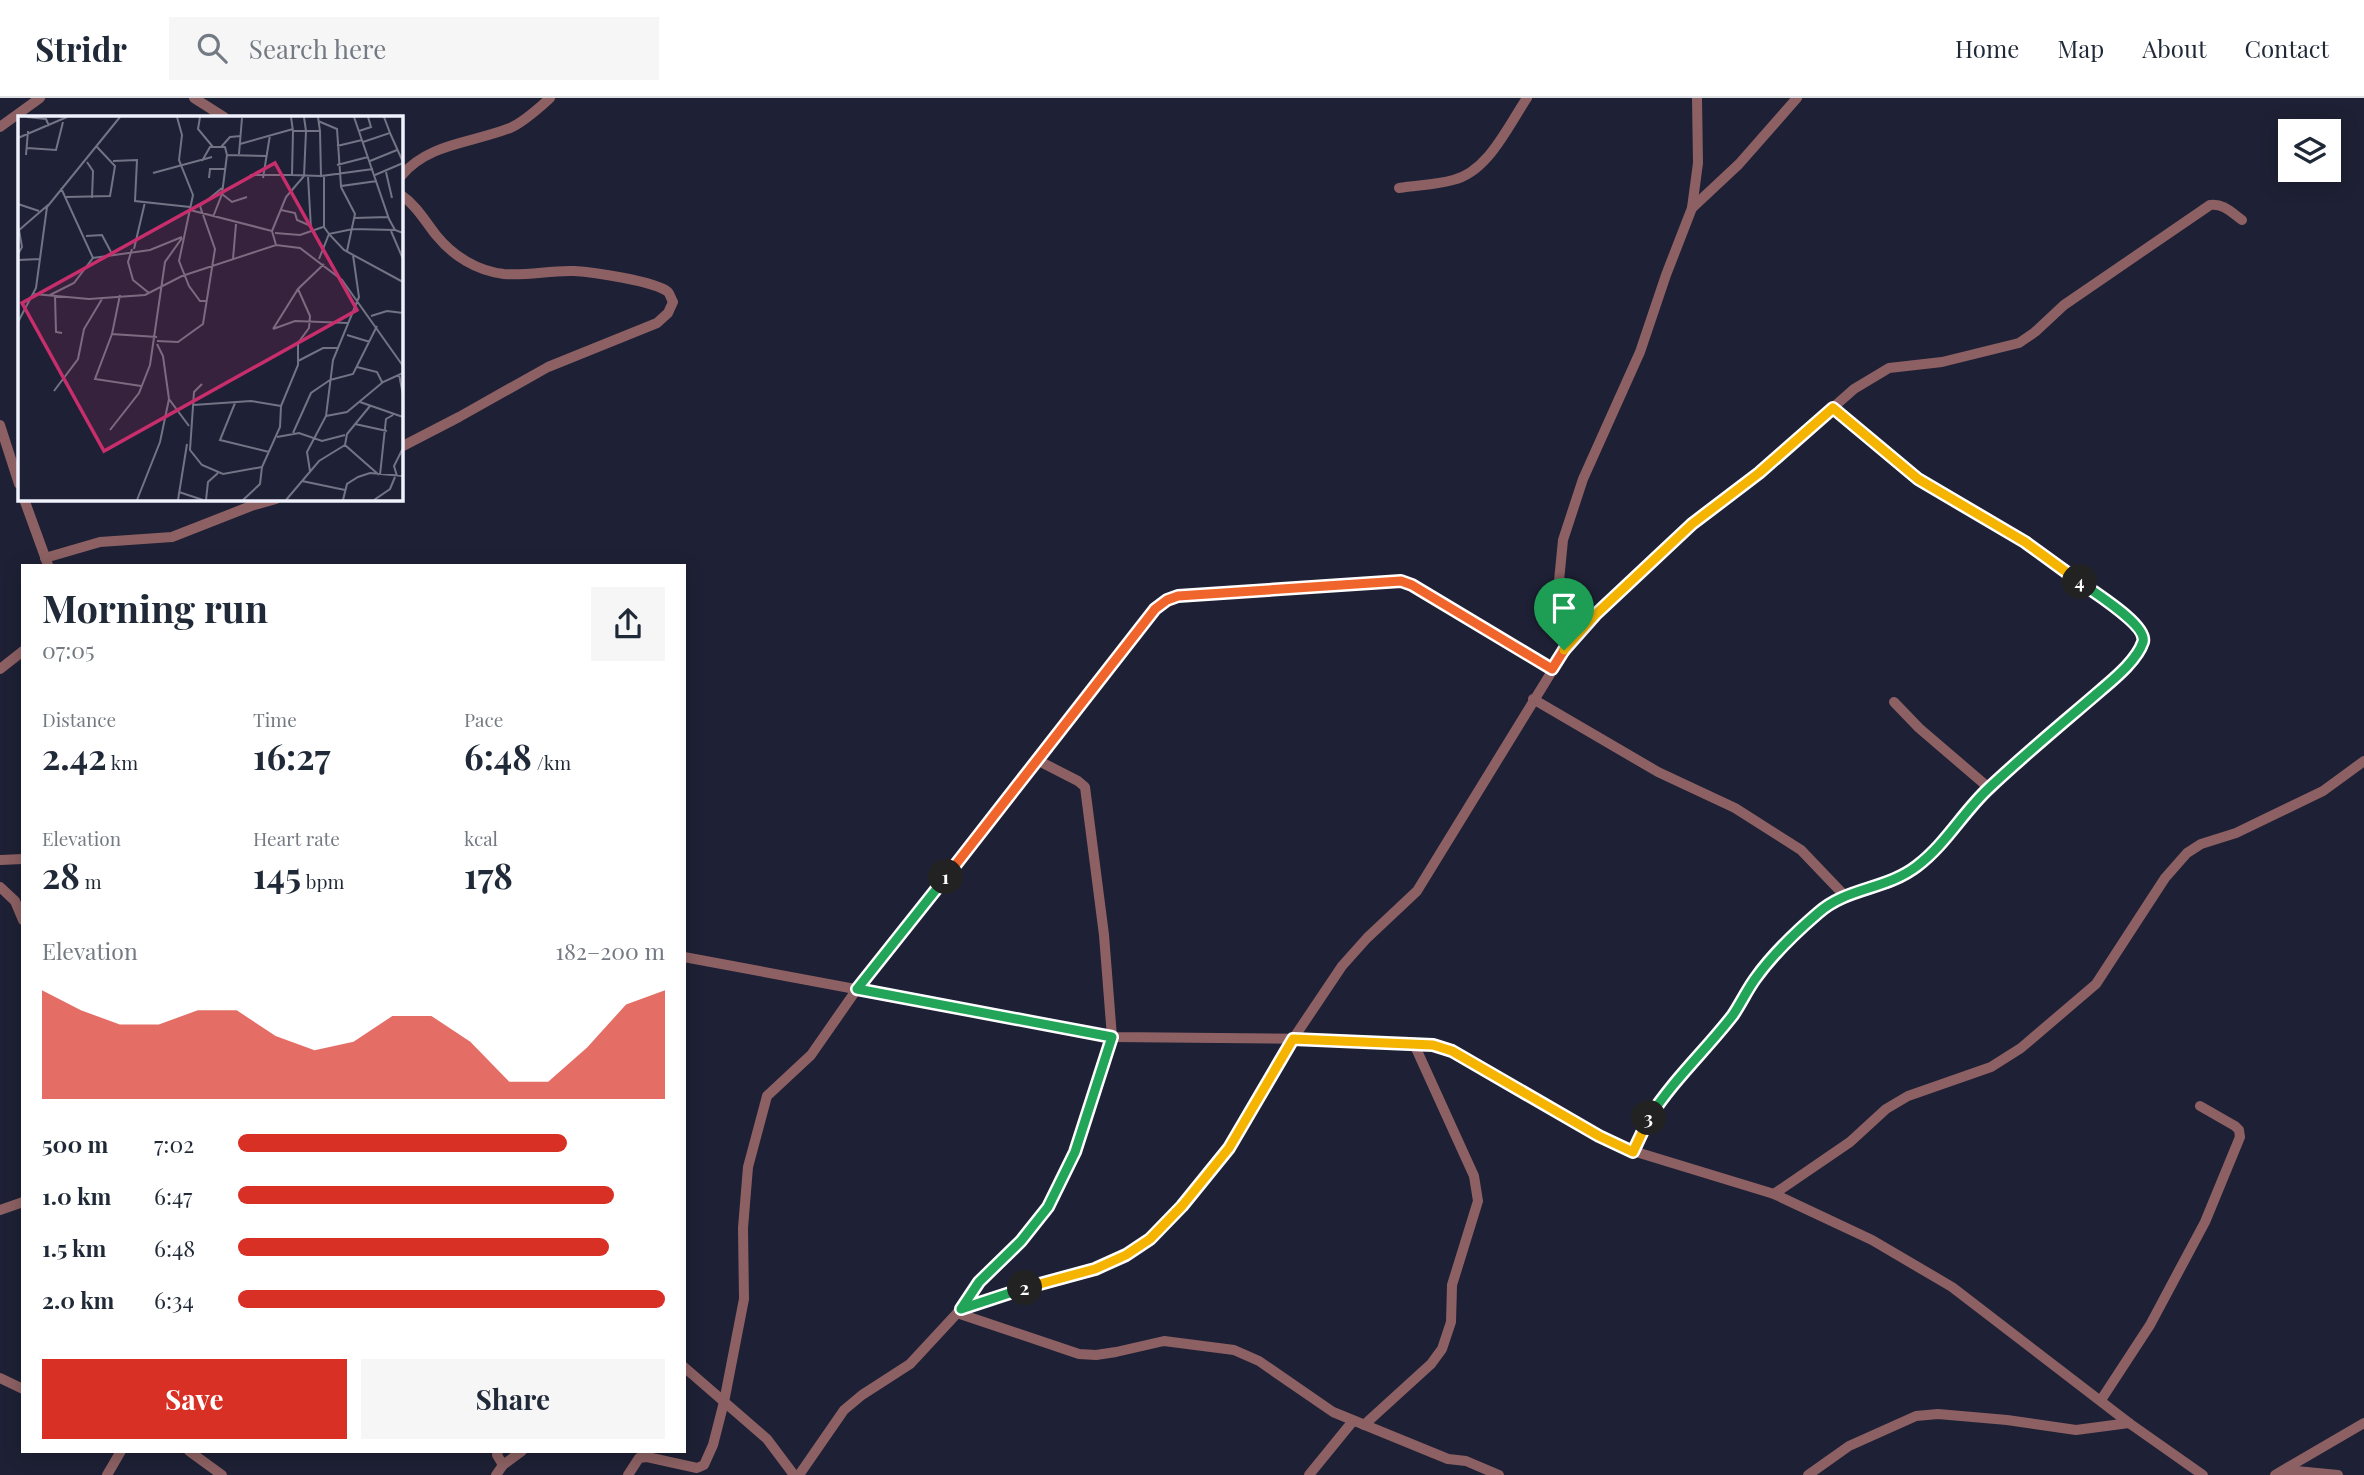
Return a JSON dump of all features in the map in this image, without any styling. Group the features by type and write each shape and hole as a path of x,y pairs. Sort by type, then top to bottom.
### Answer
{"street":[{"path":"0,127 40,98"},
{"path":"194,98 222,116"},
{"path":"402,175 410,165 434,152 467,139 512,127 550,98"},
{"path":"1399,188 1454,180 1471,172 1485,160 1527,98"},
{"path":"1564,650 1558,591 1563,540 1583,479 1640,352 1665,275 1692,208 1698,163 1697,98"},
{"path":"1692,208 1739,164 1797,98"},
{"path":"402,196 462,260 483,270 534,275 573,271 626,278 669,293 673,302 668,313 657,323 548,367 402,446"},
{"path":"959,1311 1049,1280 1095,1269 1126,1255 1150,1239 1182,1206 1229,1148 1293,1039 1342,966 1367,938 1417,891 1564,650 1595,615 1692,524 1759,473 1854,389 1889,368 1942,362 2019,343 2064,305 2210,205 2218,204 2242,220"},
{"path":"1633,1152 1647,1121 1665,1093 1735,1013 1756,978 1787,943 1818,913 1844,895 1887,884 1916,867 1940,846 1989,788 2116,677 2143,641 2143,632 2134,622 2025,542 1918,479 1833,408"},
{"path":"0,425 18,481"},
{"path":"24,500 47,562 100,541 172,537 272,500"},
{"path":"628,1475 639,1458 647,1457 697,1468 704,1465 713,1445 744,1299 743,1228 747,1167 764,1104 775,1088 785,1082 811,1055 857,989 1155,609 1178,596 1401,581 1552,669"},
{"path":"0,669 21,653"},
{"path":"1533,699 1658,772 1735,808 1801,850 1844,895"},
{"path":"1894,702 1919,728 1989,788"},
{"path":"686,1369 767,1439 797,1475 844,1410 910,1364 959,1311 979,1282 1021,1241 1048,1207 1075,1152 1112,1037 1103,923 1085,787 1037,760"},
{"path":"1774,1194 1850,1142 1886,1109 1908,1096 1991,1067 2021,1048 2096,984 2151,897 2187,853 2201,844 2236,833 2323,791 2364,761"},
{"path":"1,861 21,859"},
{"path":"0,887 15,901 21,915"},
{"path":"686,957 1112,1037 1293,1039 1433,1045 1452,1051 1599,1136 1633,1152 1774,1194 1872,1240 1952,1287 2129,1423 2203,1475"},
{"path":"1364,1425 1431,1364 1442,1349 1451,1322 1452,1286 1478,1201 1474,1176 1414,1044"},
{"path":"2101,1400 2150,1325 2205,1222 2240,1137 2235,1126 2200,1106"},
{"path":"0,1210 21,1203"},
{"path":"959,1311 1079,1354 1116,1352 1164,1340 1234,1350 1259,1361 1334,1412 1353,1421 1448,1459 1466,1461 1499,1475"},
{"path":"0,1378 21,1388"},
{"path":"1808,1475 1849,1446 1916,1416 1966,1416 2076,1430 2129,1423"},
{"path":"1309,1475 1353,1421"},
{"path":"2280,1472 2364,1423"},
{"path":"107,1475 120,1453"},
{"path":"192,1453 222,1475"},
{"path":"497,1453 503,1465"},
{"path":"496,1475 503,1465 519,1453"},
{"path":"2280,1472 2338,1475"}],"route":[{"path":"1833,408 1918,479 2025,542 2134,622 2143,632 2143,641 2116,677 1989,788 1940,846 1916,867 1887,884 1844,895 1818,913 1787,943 1756,978 1735,1013 1665,1093 1647,1121 1633,1152 1599,1136 1452,1051 1433,1045 1293,1039 1229,1148 1182,1206 1150,1239 1126,1255 1095,1269 1049,1280 961,1309 979,1282 1021,1241 1048,1207 1075,1152 1112,1037 857,989 1155,609 1178,596 1401,581 1552,669 1564,650 1595,615 1692,524 1759,473 1833,408"}]}
